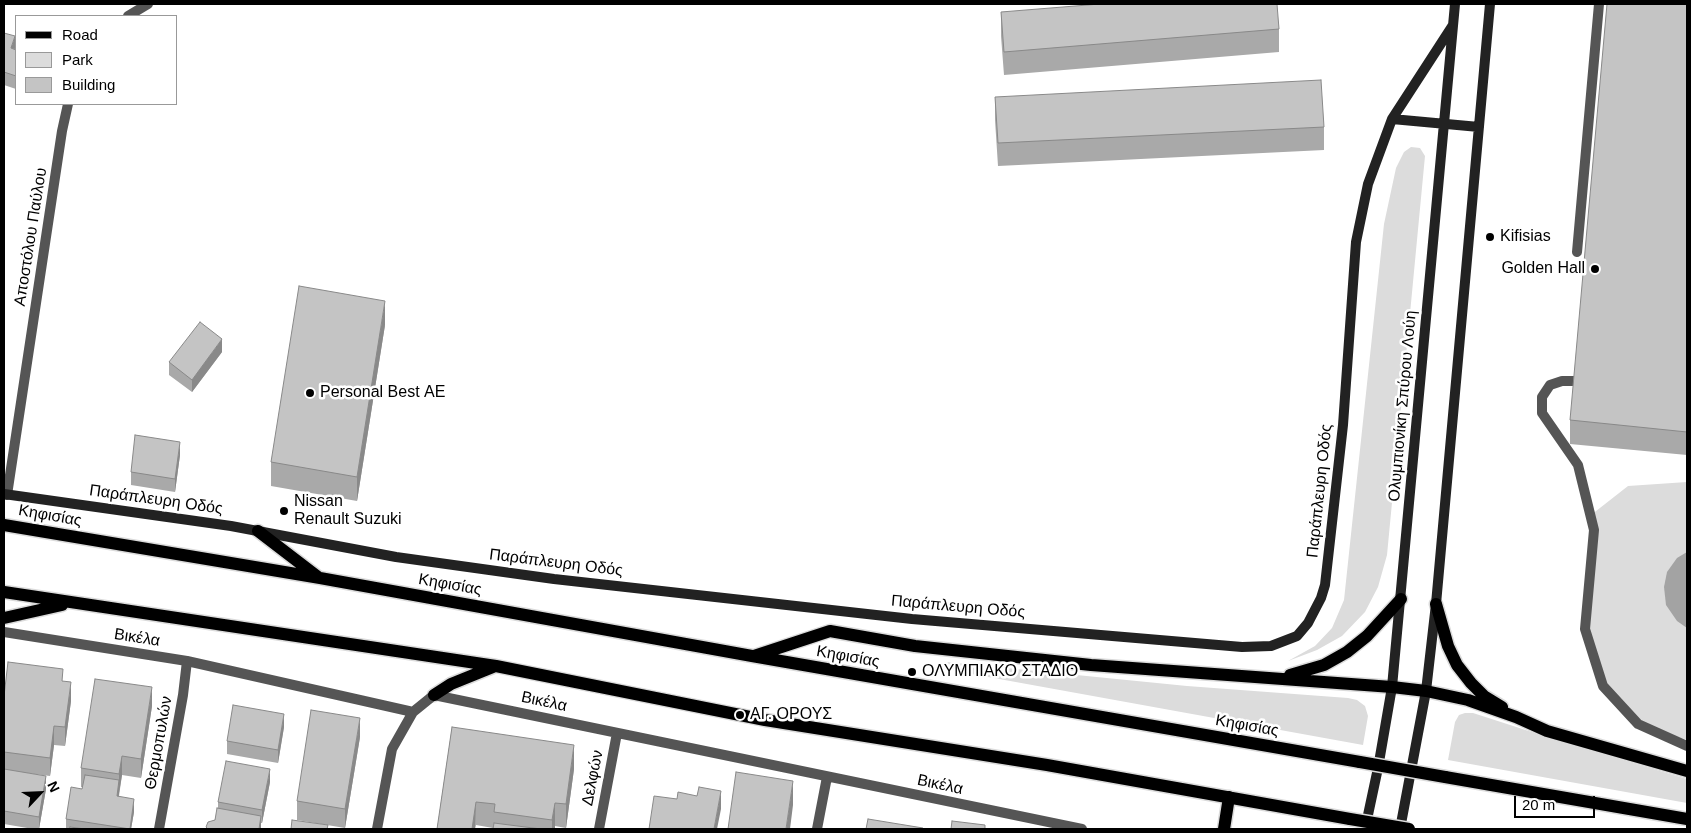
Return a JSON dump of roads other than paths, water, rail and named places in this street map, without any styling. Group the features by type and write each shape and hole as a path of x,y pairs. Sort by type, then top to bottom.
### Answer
{"main road":[{"name":"Κηφισίας","path":"4,525 320,578 752,656 1687,819"},
{"path":"258,531 320,578"},
{"path":"4,592 496,666 766,720 1046,765 1409,829"},
{"path":"1274,678 1300,674 1347,652 1367,636 1401,599"},
{"path":"4,618 70,603"},
{"path":"1436,604 1448,646 1457,665 1484,696 1516,717"},
{"path":"752,656 830,631 915,646 1091,665 1426,691 1468,700 1516,717 1547,731 1687,771"},
{"path":"434,695 451,684 496,666"},
{"path":"1224,829 1229,797"}],"street":[{"path":"130,15 148,4"},
{"name":"Ολυμπιονίκη Σπύρου Λούη","path":"1365,829 1392,687 1455,4"},
{"path":"1400,829 1426,691 1436,604 1490,4"},
{"path":"1577,252 1599,4"},
{"name":"Παράπλευρη Οδός","path":"6,494 230,526 396,558 554,580 912,619 1242,647 1270,646 1285,642 1297,636 1308,624 1321,598 1325,585 1343,425 1356,242 1368,184 1392,120 1453,24"},
{"name":"Αποστόλου Παύλου","path":"6,494 62,131 68,105"},
{"path":"1392,120 1478,127"},
{"path":"1576,381 1562,381 1550,385 1542,397 1542,412 1578,465 1594,530 1585,629 1603,686 1638,724 1687,746"},
{"name":"Βικέλα","path":"4,632 187,661 413,712"},
{"name":"Θερμοπυλών","path":"159,829 183,695 187,661"},
{"path":"377,829 392,749 413,712 434,695"},
{"name":"Βικέλα","path":"434,695 1082,829"},
{"name":"Δελφών","path":"599,829 617,733"},
{"path":"817,829 827,777"}],"place":[{"name":"Kifisias","path":"1490,237"},
{"name":"Golden Hall","path":"1595,269"},
{"name":"Personal Best AE","path":"310,393"},
{"name":"Nissan Renault Suzuki","path":"284,511"},
{"name":"ΟΛΥΜΠΙΑΚΟ ΣΤΑΔΙΟ","path":"912,672"},
{"name":"ΑΓ. ΟΡΟΥΣ","path":"740,715"}]}
